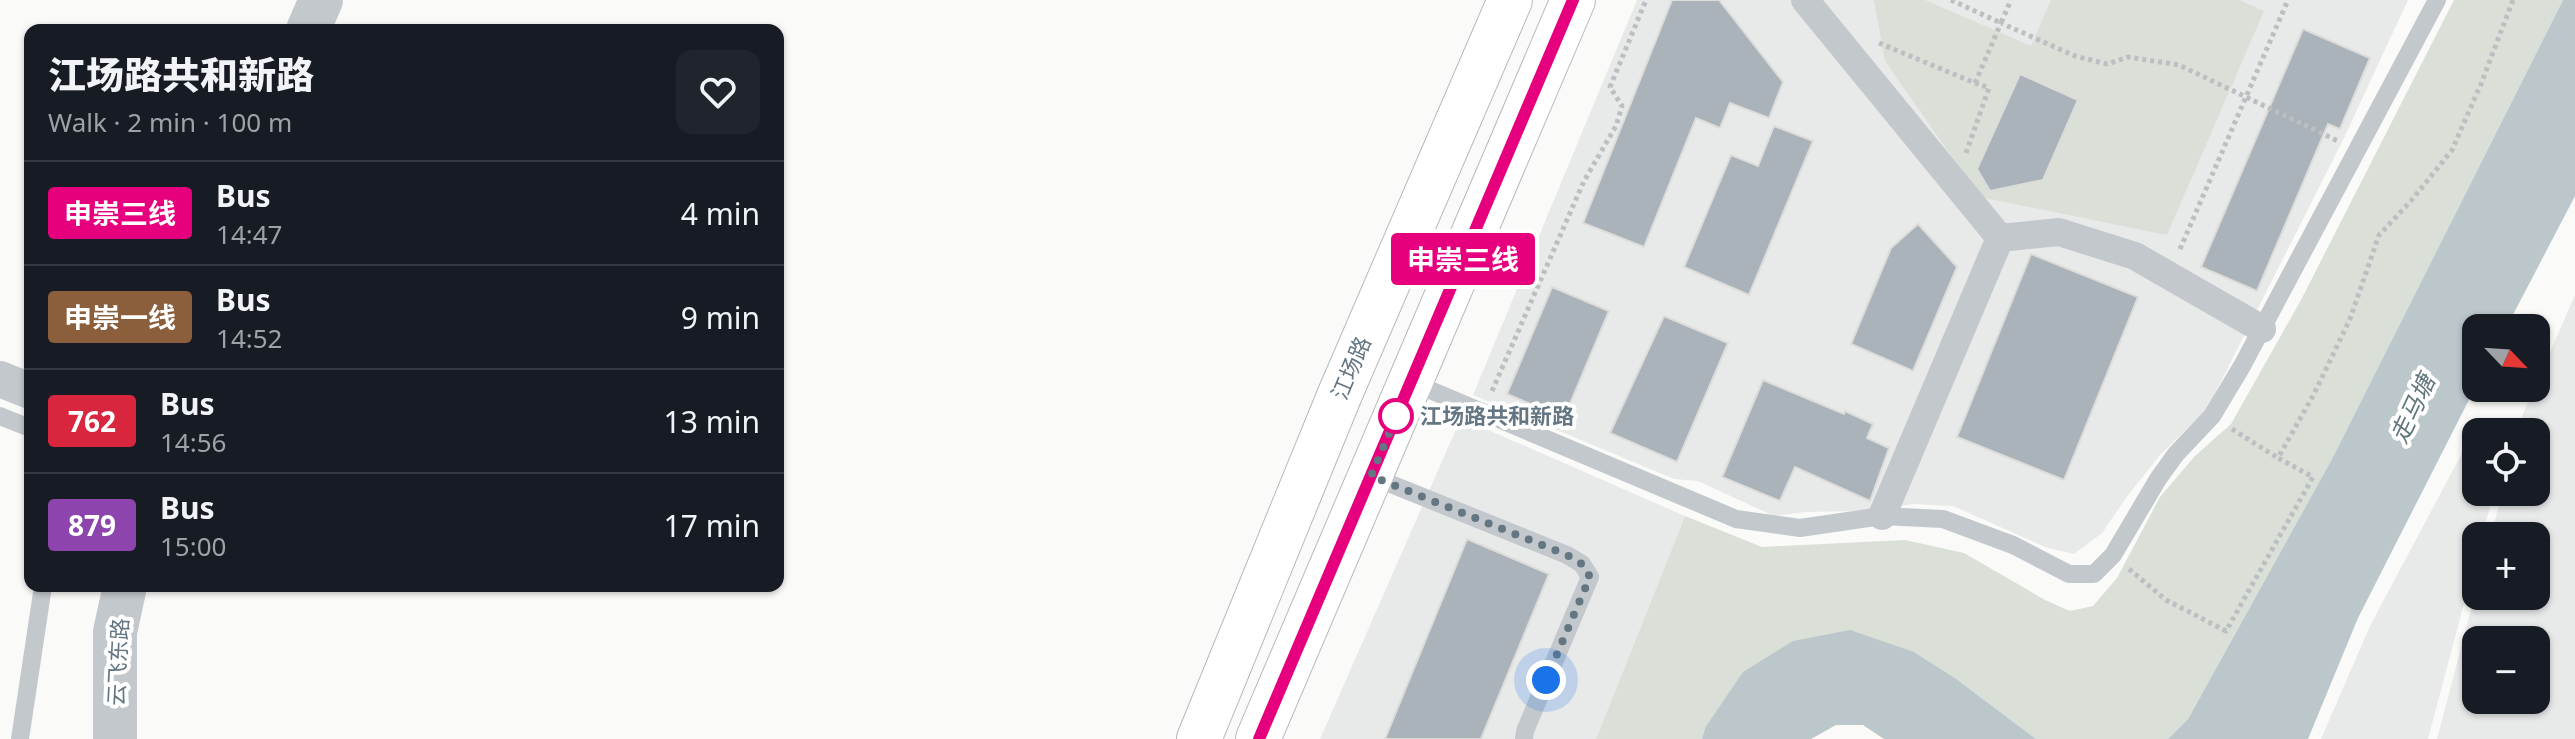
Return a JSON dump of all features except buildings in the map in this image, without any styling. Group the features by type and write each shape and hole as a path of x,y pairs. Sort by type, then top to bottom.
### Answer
{"main road":[{"name":"江场路","path":"1199,739 1340,394 1510,0"},
{"path":"1258,739 1573,0"}],"street":[{"path":"311,24 321,0"},
{"path":"1805,0 2000,238"},
{"path":"2000,238 2059,232 2135,256 2262,329"},
{"path":"1882,516 2000,238"},
{"path":"0,379 24,389"},
{"name":"云飞东路","path":"115,739 115,632 124,592"}],"lane":[{"path":"1411,382 1736,519 1800,528 1882,516 1943,519 2013,545 2069,574 2094,574 2113,555 2176,454 2212,416 2262,329 2437,0"},
{"path":"0,416 24,426"},
{"path":"1371,476 1567,555 1582,564 1590,577 1524,739"},
{"path":"20,739 42,592"}],"path":[{"path":"1482,412 1584,181 1616,126 1622,106 1610,87 1646,0"},
{"path":"1951,0 2075,56 2107,64 2128,57 2179,65 2357,149"},
{"path":"1975,83 2011,0"},
{"path":"2169,276 2288,0"},
{"path":"2278,458 2314,394 2350,319 2379,235 2452,150 2513,0"},
{"path":"1877,43 1989,88 1955,183"},
{"path":"2113,555 2166,600 2226,631 2313,477 2212,416"}],"shaded area":[{"path":"1637,0 2408,0 2344,138 2207,409 2160,455 2102,533 2074,554 2045,547 1953,506 1914,504 1774,516 1698,481 1674,479 1473,395"},
{"path":"1874,0 1925,0 2031,46 2051,0 2239,0 2264,11 2167,235 1980,197 1885,61"},
{"path":"2454,0 2563,0 2332,459 2188,719 2168,739 2036,739 1955,678 1914,652 1705,728 1702,739 1596,739 1685,516 1762,547 1905,540 1964,553 2070,611 2093,606 2117,578 2160,497 2195,456 2231,424 2301,300"},
{"path":"2575,295 2575,739 2437,739 2462,644 2462,714 2550,714 2550,626 2467,626 2471,610 2550,610 2550,522 2494,522 2498,506 2550,506 2550,418 2522,418 2528,402 2550,402 2550,352"},
{"path":"1461,418 1685,516 1596,739 1320,739"},
{"path":"2462,453 2462,506 2490,506 2486,522 2462,522 2462,610 2428,739 2321,739 2370,626"}],"water":[{"name":"走马塘","path":"2563,0 2575,0 2575,196 2513,314 2462,314 2462,402 2468,402 2358,618 2308,739 2168,739 2188,719 2332,459"},
{"path":"1850,630 1914,652 1955,678 2036,739 1884,739 1863,725 1836,725 1811,739 1702,739 1705,728 1743,672 1793,641"}],"bus line":[{"name":"申崇三线","path":"1259,739 1573,0"}],"place":[{"name":"江场路共和新路","path":"1396,416"}],"route":[{"path":"1396,416 1401,405 1371,476 1567,555 1582,564 1590,577 1546,680"}]}
